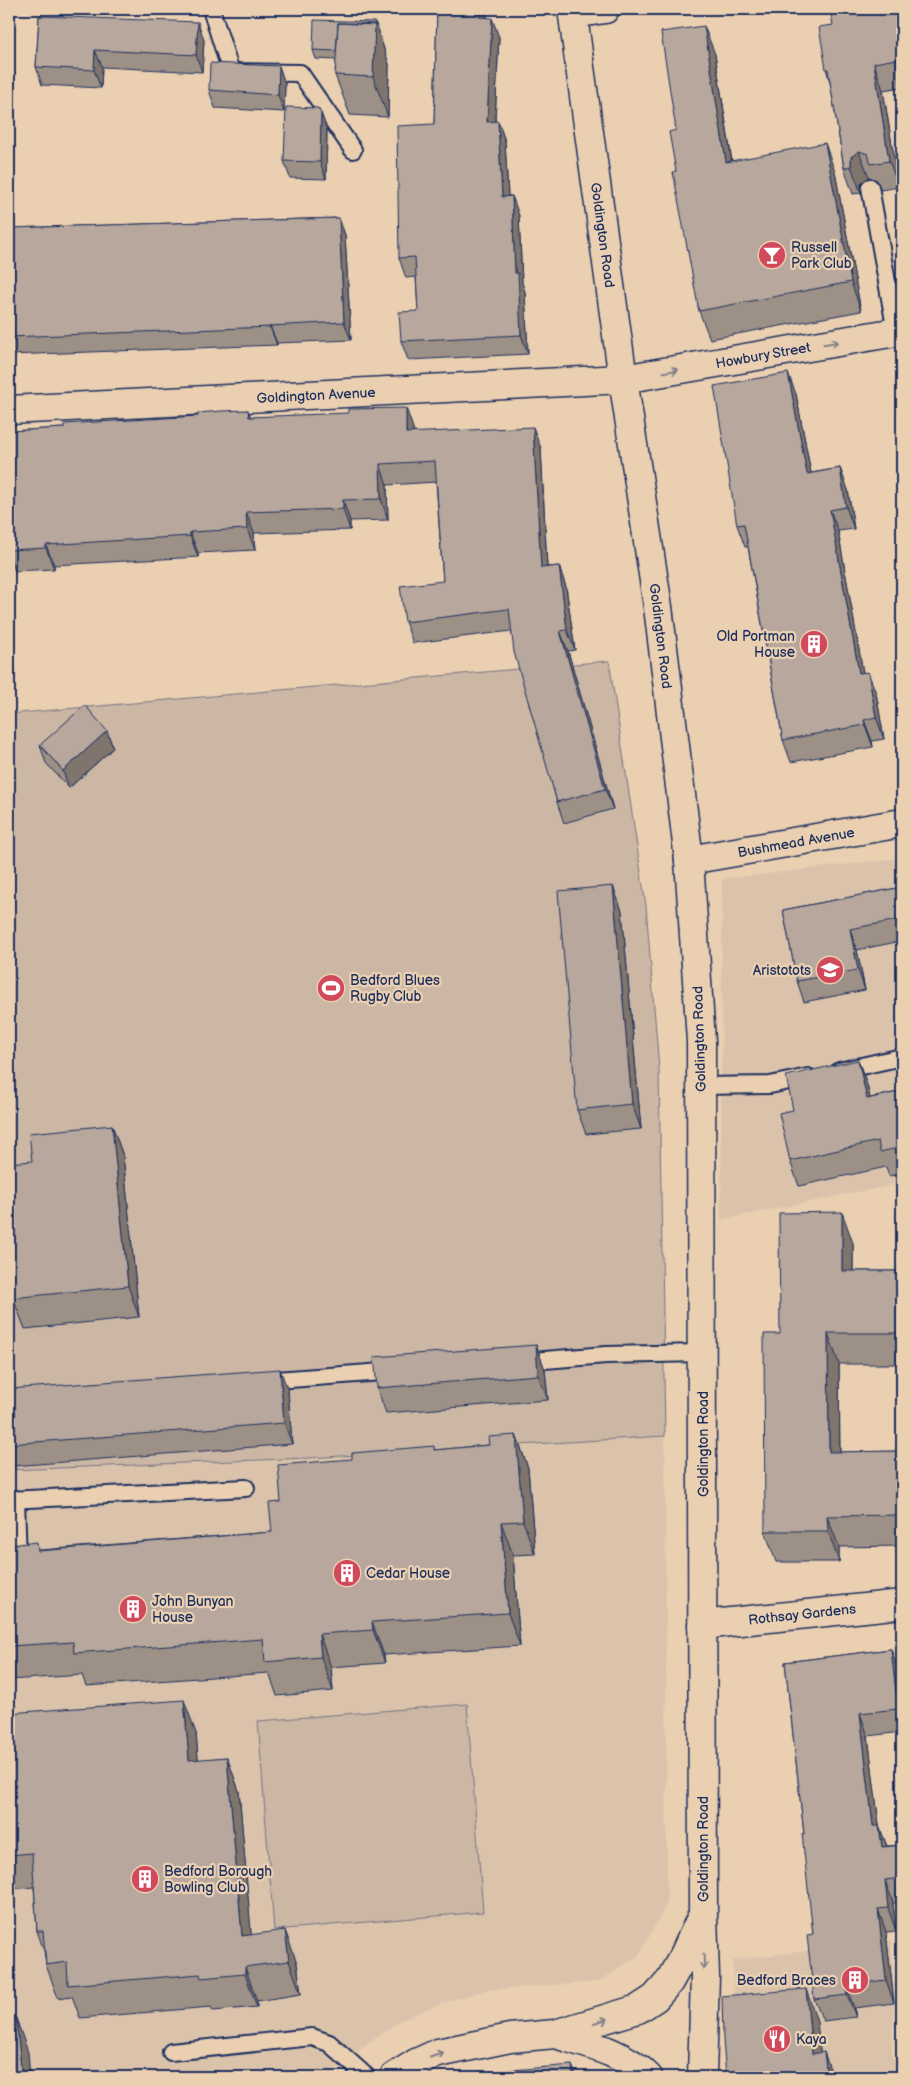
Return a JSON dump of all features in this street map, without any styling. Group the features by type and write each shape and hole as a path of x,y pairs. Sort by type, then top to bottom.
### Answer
{"main road":[{"path":"573,12 605,9"},
{"name":"Goldington Road","path":"573,12 623,379 658,608 689,860 701,1041 703,1914 705,1976 702,2077"},
{"name":"Howbury Street","path":"623,379 899,332"},
{"name":"Goldington Avenue","path":"9,410 623,379"},
{"name":"Bushmead Avenue","path":"689,860 902,823"},
{"name":"Rothsay Gardens","path":"702,1625 902,1604"},
{"path":"394,2077 416,2063 438,2053 510,2038 554,2034 638,2009 655,1998 669,1982 703,1914"},
{"path":"554,2034 600,2048 623,2058 648,2077"}],"lane":[{"path":"212,9 232,72 300,73 353,150"},
{"path":"870,187 899,332"},
{"path":"701,1086 770,1085 902,1057"},
{"path":"506,1363 606,1355 703,1353"},
{"path":"248,1382 407,1370"},
{"path":"9,1562 18,1562 12,1499 246,1488"},
{"path":"171,2052 312,2036 329,2043 367,2077"}],"shaded area":[{"name":"Bedford Blues Rugby Club","path":"609,661 646,906 659,1069 665,1436 309,1458 9,1470 9,714"},
{"path":"902,858 902,1183 721,1220 722,879"},
{"path":"665,1436 667,1904 639,1955 598,1982 486,1990 443,2003 403,2019 369,2042 328,2077 9,2077 9,1470 309,1458"},
{"path":"467,1704 483,1912 274,1930 258,1721"},
{"path":"892,1940 894,2003 892,2058 902,2059 902,2077 735,2077 733,1960"}],"building":[{"path":"437,9 479,9 479,17 492,18 487,122 498,121 502,197 512,196 515,273 518,273 521,335 401,341 399,312 418,311 415,257 399,258 397,126 434,124"},
{"path":"830,9 902,9 902,58 874,63 889,161 871,164 868,154 859,151 851,157 851,166 844,168 828,69 826,69 819,27 833,25"},
{"path":"39,16 198,22 196,55 95,50 94,70 36,67"},
{"path":"314,20 375,22 375,25 338,23 336,51 313,50"},
{"path":"338,23 375,24 373,77 335,75"},
{"path":"704,26 726,162 825,143 851,282 699,311 673,172 676,171 669,132 676,130 661,32"},
{"path":"210,63 279,66 278,95 209,90"},
{"path":"286,107 318,108 321,113 320,162 284,161"},
{"path":"339,218 344,322 270,327 9,337 9,228"},
{"path":"788,373 807,474 840,468 846,507 830,510 859,673 868,672 876,717 864,720 865,725 783,740 744,524 737,525 714,386"},
{"path":"406,408 406,433 533,427 541,568 559,566 567,630 560,631 605,789 557,802 514,652 509,609 405,622 400,586 443,581 435,461 380,464 381,499 343,500 343,509 246,512 247,529 190,532 190,536 46,545 46,548 9,550 9,431 64,428 64,424 198,416 198,413 221,411 248,410 249,417 348,413 348,409"},
{"path":"85,705 107,731 63,771 40,745"},
{"path":"613,886 632,1104 577,1110 558,891"},
{"path":"902,887 902,919 850,929 858,970 797,981 783,910"},
{"path":"858,1060 867,1099 902,1091 902,1147 880,1152 878,1141 790,1161 779,1113 793,1110 786,1076"},
{"path":"112,1125 128,1286 13,1298 9,1255 9,1163 32,1161 29,1133"},
{"path":"842,1212 842,1271 902,1271 902,1333 828,1333 829,1452 902,1451 902,1515 827,1516 828,1531 765,1531 764,1334 780,1334 779,1213"},
{"path":"536,1345 538,1375 377,1388 374,1357"},
{"path":"280,1369 284,1423 9,1444 9,1389"},
{"path":"516,1435 523,1521 501,1522 508,1613 372,1622 373,1630 319,1634 321,1657 265,1662 263,1639 74,1653 73,1642 9,1646 9,1545 37,1542 38,1551 272,1532 269,1503 281,1502 278,1465 352,1459 352,1453 434,1446 434,1450 489,1445 488,1437"},
{"path":"891,1649 898,1709 860,1713 873,1826 879,1826 882,1847 902,1845 902,1878 885,1880 888,1908 878,1909 886,1980 846,1985 847,1995 814,1999 807,1935 813,1934 785,1662"},
{"name":"Bedford Borough Bowling Club","path":"184,1700 189,1760 227,1757 242,1936 285,1930 289,1961 245,1967 245,1974 201,1978 200,1974 68,1985 67,1962 46,1965 43,1931 37,1931 32,1853 9,1855 9,1713"},
{"path":"806,1989 812,2054 824,2052 827,2077 726,2077 722,1996"},
{"path":"16,2018 22,2077 9,2077 9,2019"},
{"path":"572,2065 573,2077 429,2077"}],"place":[{"name":"Russell Park Club","path":"772,255"},
{"name":"Old Portman House","path":"814,644"},
{"name":"Aristotots","path":"830,970"},
{"name":"Bedford Blues Rugby Club","path":"331,988"},
{"name":"Cedar House","path":"347,1573"},
{"name":"John Bunyan House","path":"133,1609"},
{"name":"Bedford Borough Bowling Club","path":"145,1879"},
{"name":"Bedford Braces","path":"855,1980"},
{"name":"Kaya","path":"777,2039"}]}
